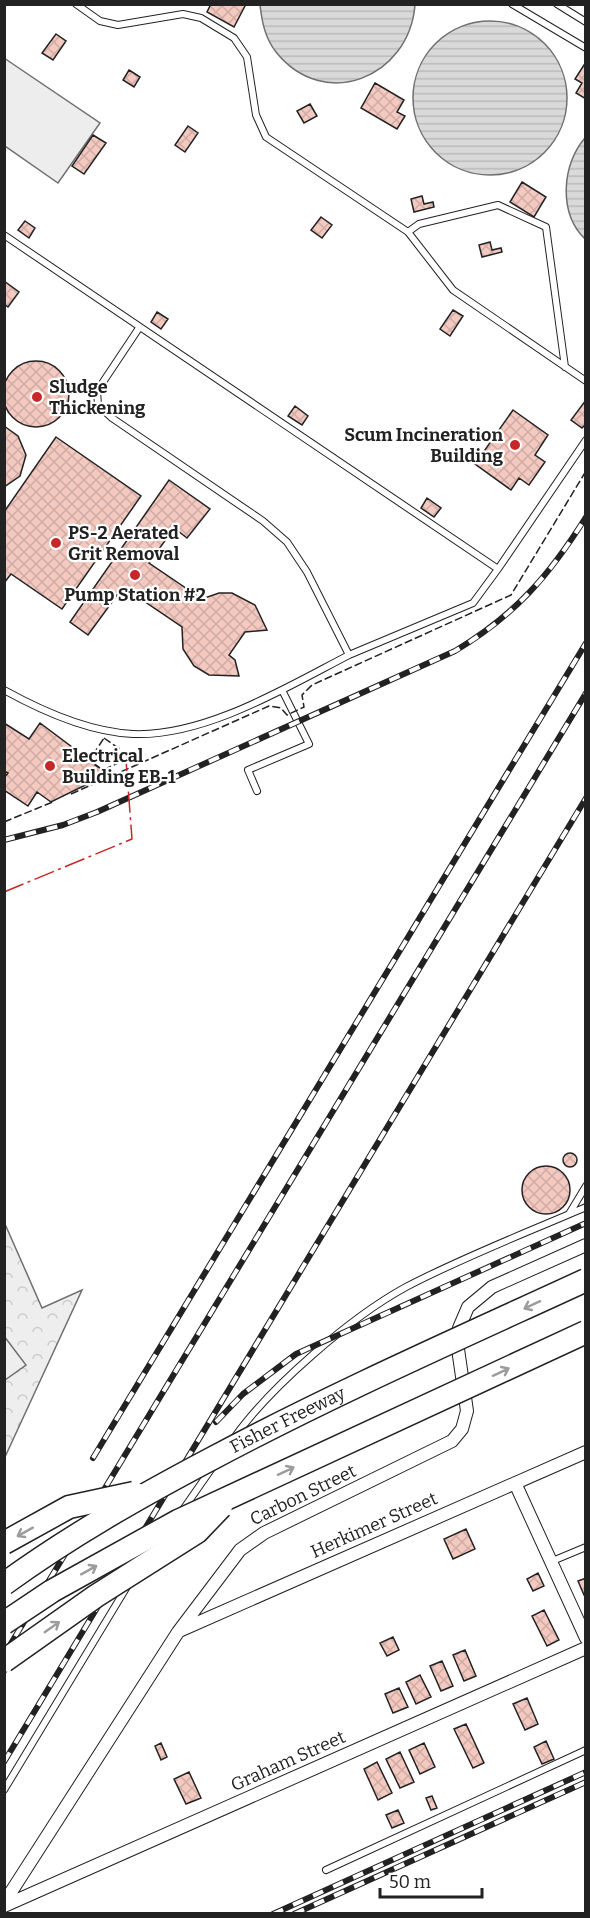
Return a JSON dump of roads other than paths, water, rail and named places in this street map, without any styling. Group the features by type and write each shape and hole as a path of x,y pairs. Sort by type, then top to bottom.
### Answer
{"highway":[{"name":"Fisher Freeway","path":"4,1584 55,1547 159,1487 307,1408 585,1280"},
{"path":"4,1623 52,1591 178,1521 585,1332"},
{"path":"4,1544 69,1507 159,1487"},
{"path":"4,1661 96,1596 196,1532 233,1496"}],"street":[{"name":"Carbon Street","path":"4,1904 178,1632 233,1558 251,1541 452,1441 462,1429 467,1411 458,1349 459,1328 468,1307 492,1287 585,1245"},
{"name":"Herkimer Street","path":"178,1632 585,1452"},
{"path":"515,1483 585,1638"},
{"name":"Graham Street","path":"4,1904 585,1648"}],"lane":[{"path":"76,4 100,21 118,25 183,14 201,18 234,39 247,57 256,115 266,137 408,232 453,290 585,381"},
{"path":"512,4 585,48"},
{"path":"557,4 585,22"},
{"path":"408,232 419,224 498,205 546,227 566,367"},
{"path":"4,235 498,569"},
{"path":"139,328 97,391 98,405 112,418 262,521 287,542 306,572 349,655"},
{"path":"4,690 34,706 90,725 133,734 172,731 205,722 282,690 349,655 473,603 585,440"},
{"path":"257,791 248,770 309,744 282,690"},
{"path":"568,1214 585,1186"},
{"path":"161,1540 251,1414 293,1373 369,1311 405,1288 585,1207"},
{"path":"550,1562 585,1547"},
{"path":"4,1790 126,1588 154,1549"},
{"path":"326,1870 585,1750"}],"railway":[{"path":"4,840 63,825 97,812 455,651 496,623 529,593 558,558 586,517"},
{"path":"93,1458 586,643"},
{"path":"4,1655 586,693"},
{"path":"4,1762 586,798"},
{"path":"216,1422 243,1394 296,1354 586,1223"},
{"path":"4,1671 18,1648"},
{"path":"273,1914 586,1772"},
{"path":"294,1914 586,1782"}],"place":[{"name":"Sludge Thickening","path":"37,397"},
{"name":"Scum Incineration Building","path":"515,445"},
{"name":"PS-2 Aerated Grit Removal","path":"56,543"},
{"name":"Pump Station #2","path":"135,575"},
{"name":"Electrical Building EB-1","path":"50,766"}]}
